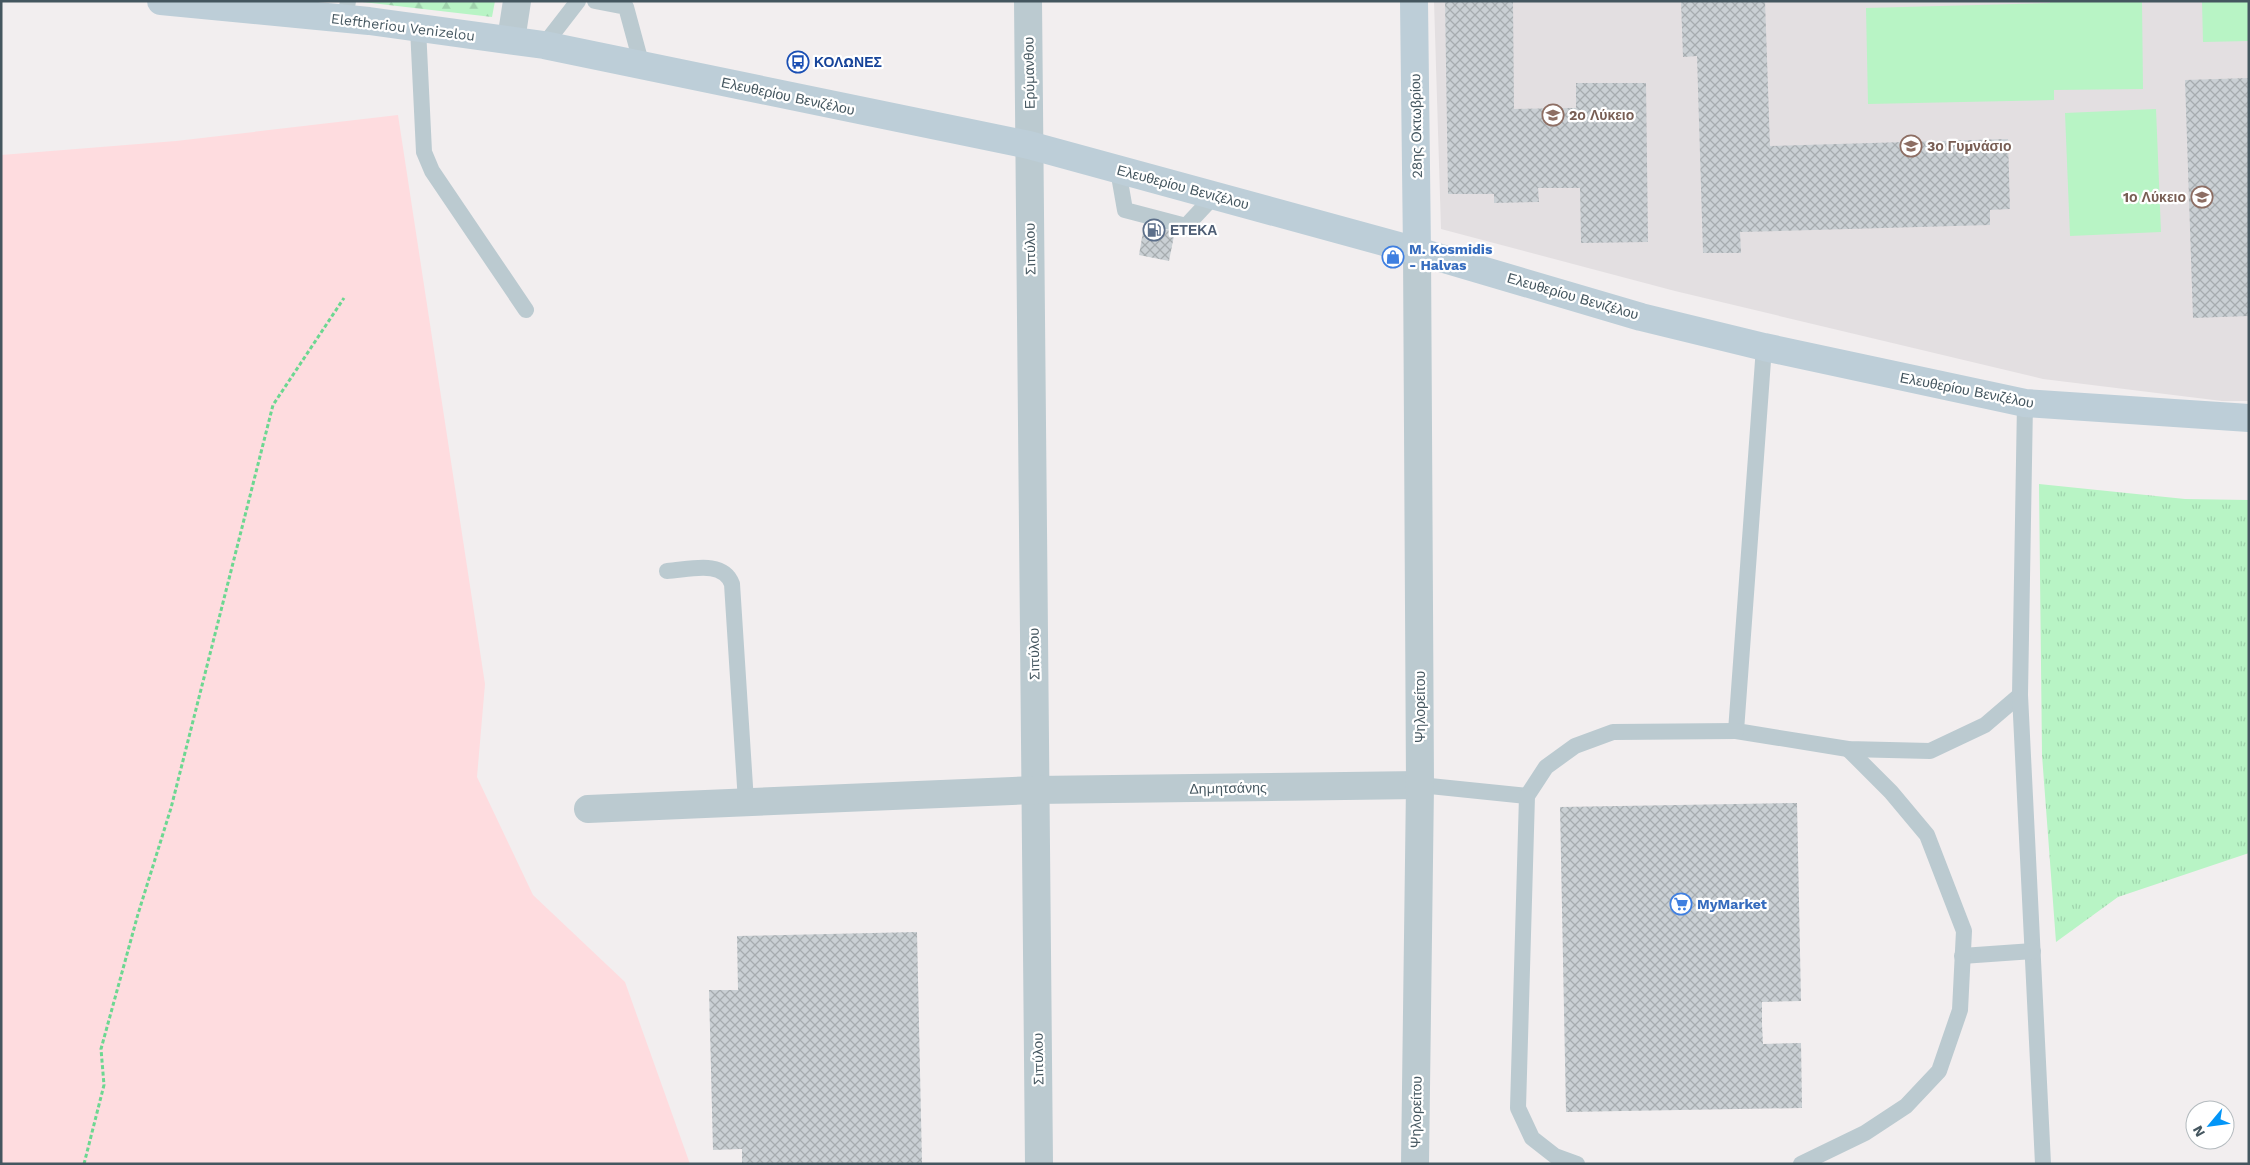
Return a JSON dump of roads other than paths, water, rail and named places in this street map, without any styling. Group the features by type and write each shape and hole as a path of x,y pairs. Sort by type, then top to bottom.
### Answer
{"street":[{"name":"Eleftheriou Venizelou","path":"161,1 346,10 418,28 544,45 642,66"},
{"path":"511,40 517,1"},
{"name":"Ερύμανθου","path":"1028,1 1029,144"},
{"name":"28ης Οκτωβρίου","path":"1414,1 1417,251"},
{"name":"Ελευθερίου Βενιζέλου","path":"642,66 1029,144 1417,251 1641,317 1764,347 2025,404 2249,418"},
{"name":"Σιπύλου","path":"1029,144 1039,1164"},
{"name":"Ψηλορείτου","path":"1415,1164 1420,786 1417,251"},
{"name":"Δημητσάνης","path":"588,809 1035,790 1420,786"}],"lane":[{"path":"544,45 578,1"},
{"path":"595,1 626,7 642,66"},
{"path":"418,28 424,152 432,171 526,310"},
{"path":"1118,170 1125,210 1186,226 1214,196"},
{"path":"1736,731 1764,347"},
{"path":"2025,404 2020,695 2043,1164"},
{"path":"667,571 716,568 725,572 730,577 746,802"},
{"path":"1577,1164 1556,1156 1532,1138 1518,1108 1526,796 1546,767 1575,746 1613,732 1736,731 1848,749 1930,751 1984,725 2020,695"},
{"path":"1801,1164 1865,1132 1906,1106 1939,1071 1960,1010 1964,930 1927,835 1891,792 1848,749"},
{"path":"1420,786 1526,796"},
{"path":"1962,956 2033,951"}],"place":[{"name":"ΚΟΛΩΝΕΣ","path":"798,62"},
{"name":"2ο Λύκειο","path":"1553,115"},
{"name":"3ο Γυμνάσιο","path":"1911,146"},
{"name":"1ο Λύκειο","path":"2202,197"},
{"name":"ΕΤΕΚΑ","path":"1154,230"},
{"name":"M. Kosmidis - Halvas","path":"1393,257"},
{"name":"MyMarket","path":"1681,904"}]}
